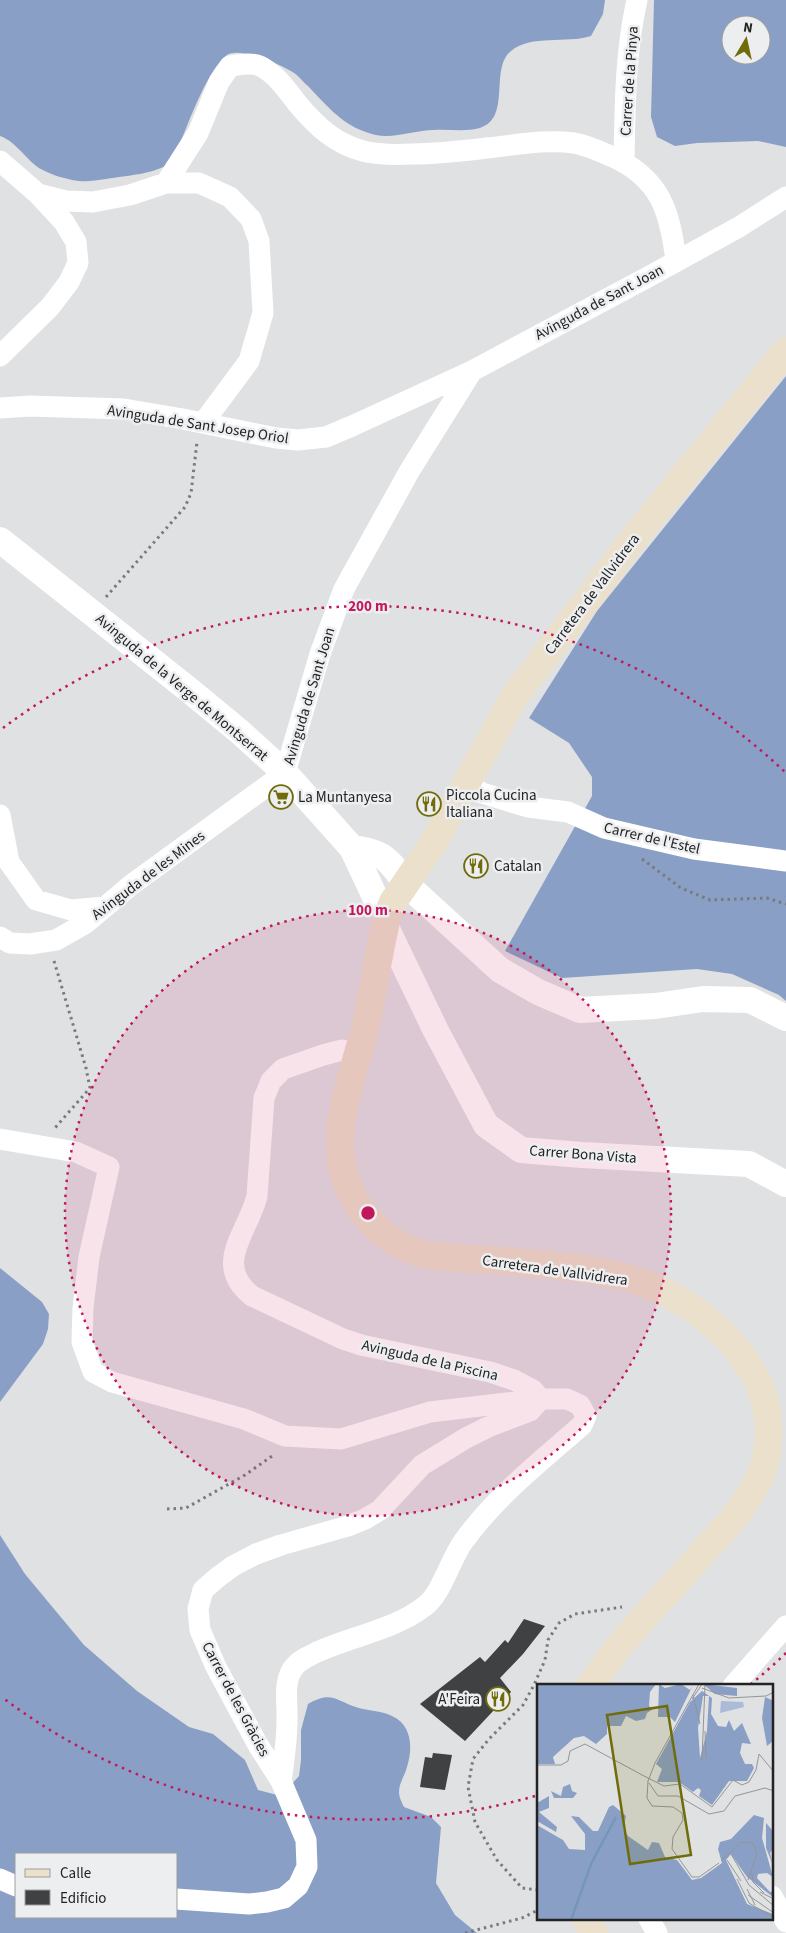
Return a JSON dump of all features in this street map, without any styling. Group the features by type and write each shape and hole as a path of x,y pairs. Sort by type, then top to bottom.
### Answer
{"main road":[{"name":"Carretera de Vallvidrera","path":"591,1684 619,1646 733,1519 760,1477 767,1454 768,1417 759,1384 740,1353 723,1335 691,1308 658,1289 615,1275 419,1253 393,1242 374,1226 356,1202 349,1188 342,1167 341,1128 357,1053 366,1022 387,917 426,855 514,696 637,534 786,351"},
{"path":"587,1920 594,1933"}],"street":[{"name":"Carrer de la Pinya","path":"624,162 627,65 631,28 637,0"},
{"name":"Avinguda de Sant Joan","path":"166,183 198,133 220,82 230,66 246,64 259,66 284,86 319,128 344,145 362,151 382,155 448,153 549,141 576,143 624,162 650,182 659,193 666,208 671,227 676,260 648,277 472,370 410,470 344,589 320,654 285,774"},
{"path":"0,160 38,194 64,222 76,242 78,263 68,282 50,308 0,356"},
{"path":"38,194 66,201 94,202 130,195 166,183 199,183 230,197 250,219 259,241 263,313 249,361 203,423"},
{"path":"676,260 786,198"},
{"name":"Avinguda de Sant Josep Oriol","path":"0,408 30,406 124,409 276,438 298,440 326,437 472,370"},
{"name":"Avinguda de la Verge de Montserrat","path":"0,540 240,732 285,774 352,848"},
{"name":"Avinguda de les Mines","path":"0,937 10,943 30,944 56,940 86,923 131,885 285,774"},
{"name":"Carrer de l'Estel","path":"466,783 491,796 528,807 568,812 604,828 620,832 694,849 786,861"},
{"path":"0,815 9,862 36,900 71,910 105,907"},
{"path":"352,848 374,851 394,868 406,884 500,970 538,992 580,1010 655,1006 702,999 750,1000 786,1018"},
{"name":"Carrer Bona Vista","path":"352,848 376,899 387,917 436,1031 486,1125 521,1150 749,1164 786,1184"},
{"name":"Avinguda de la Piscina","path":"357,1053 342,1050 314,1058 282,1069 271,1081 264,1098 257,1196 254,1208 235,1252 232,1266 235,1277 241,1288 252,1296 343,1339 361,1345 490,1372 514,1380 533,1390 540,1399"},
{"name":"Avinguda de la Piscina","path":"0,1138 76,1152 109,1167 89,1257 83,1308 82,1342 93,1372 112,1382 244,1419 285,1436 341,1439 430,1412 540,1399"},
{"path":"178,1899 249,1904 284,1898 298,1886 307,1866 306,1840 281,1781 287,1722 286,1691 288,1678 294,1666 304,1659 327,1648 387,1627 407,1618 426,1606 437,1593 452,1560 464,1541 498,1499 582,1425 586,1416 580,1405 567,1399 540,1399"},
{"name":"Carrer de les Gràcies","path":"281,1781 258,1745 216,1667 200,1630 198,1609 203,1590 233,1566 256,1554 366,1519 380,1510 422,1466 466,1438 488,1427 530,1411 540,1399"},
{"path":"735,1684 786,1626"},
{"path":"0,1879 15,1886"},
{"path":"774,1900 786,1922"},
{"path":"650,1920 657,1933"}],"path":[{"path":"92,612 185,507 191,493 197,441 203,423"},
{"path":"620,832 633,852 681,888 710,900 767,898 786,904"},
{"path":"40,1145 90,1088 86,1068 48,941"},
{"path":"167,1509 186,1508 245,1475 300,1437"},
{"path":"537,1890 522,1888 497,1860 474,1822 468,1787 473,1759 489,1739 523,1705 545,1660 548,1640 559,1623 575,1614 622,1606"},
{"path":"465,1933 522,1918 537,1910"}],"shaded area":[{"path":"0,0 605,0 603,14 591,36 539,41 519,46 511,51 501,69 498,104 495,114 490,123 480,128 428,130 392,136 380,136 369,133 340,118 298,76 288,70 271,61 251,55 233,53 227,55 219,63 203,89 173,162 149,172 79,181 53,175 39,168 16,146 0,136"},
{"path":"654,0 786,0 786,147 758,141 697,143 675,146 657,137 651,117"},
{"path":"786,376 786,1001 779,995 732,974 697,969 562,978 505,951 592,796 592,777 569,743 529,718 597,611"},
{"path":"0,1268 42,1302 49,1314 48,1329 43,1344 0,1402"},
{"path":"0,1535 25,1574 84,1645 137,1691 189,1727 213,1734 245,1760 258,1790 281,1796 299,1776 301,1730 308,1704 316,1700 329,1697 334,1698 359,1708 388,1714 399,1720 407,1731 410,1745 409,1760 399,1789 401,1800 404,1807 431,1817 441,1827 436,1883 455,1915 477,1933 0,1933"}],"building":[{"path":"524,1619 545,1626 523,1654 500,1678 511,1692 465,1741 420,1704 480,1657 485,1662 505,1640 508,1643"},
{"path":"433,1753 452,1755 445,1790 420,1787 425,1757 432,1758"}],"place":[{"name":"La Muntanyesa","path":"281,797"},
{"name":"Piccola Cucina Italiana","path":"429,804"},
{"name":"Catalan","path":"476,866"},
{"name":"A'Feira","path":"498,1699"}]}
